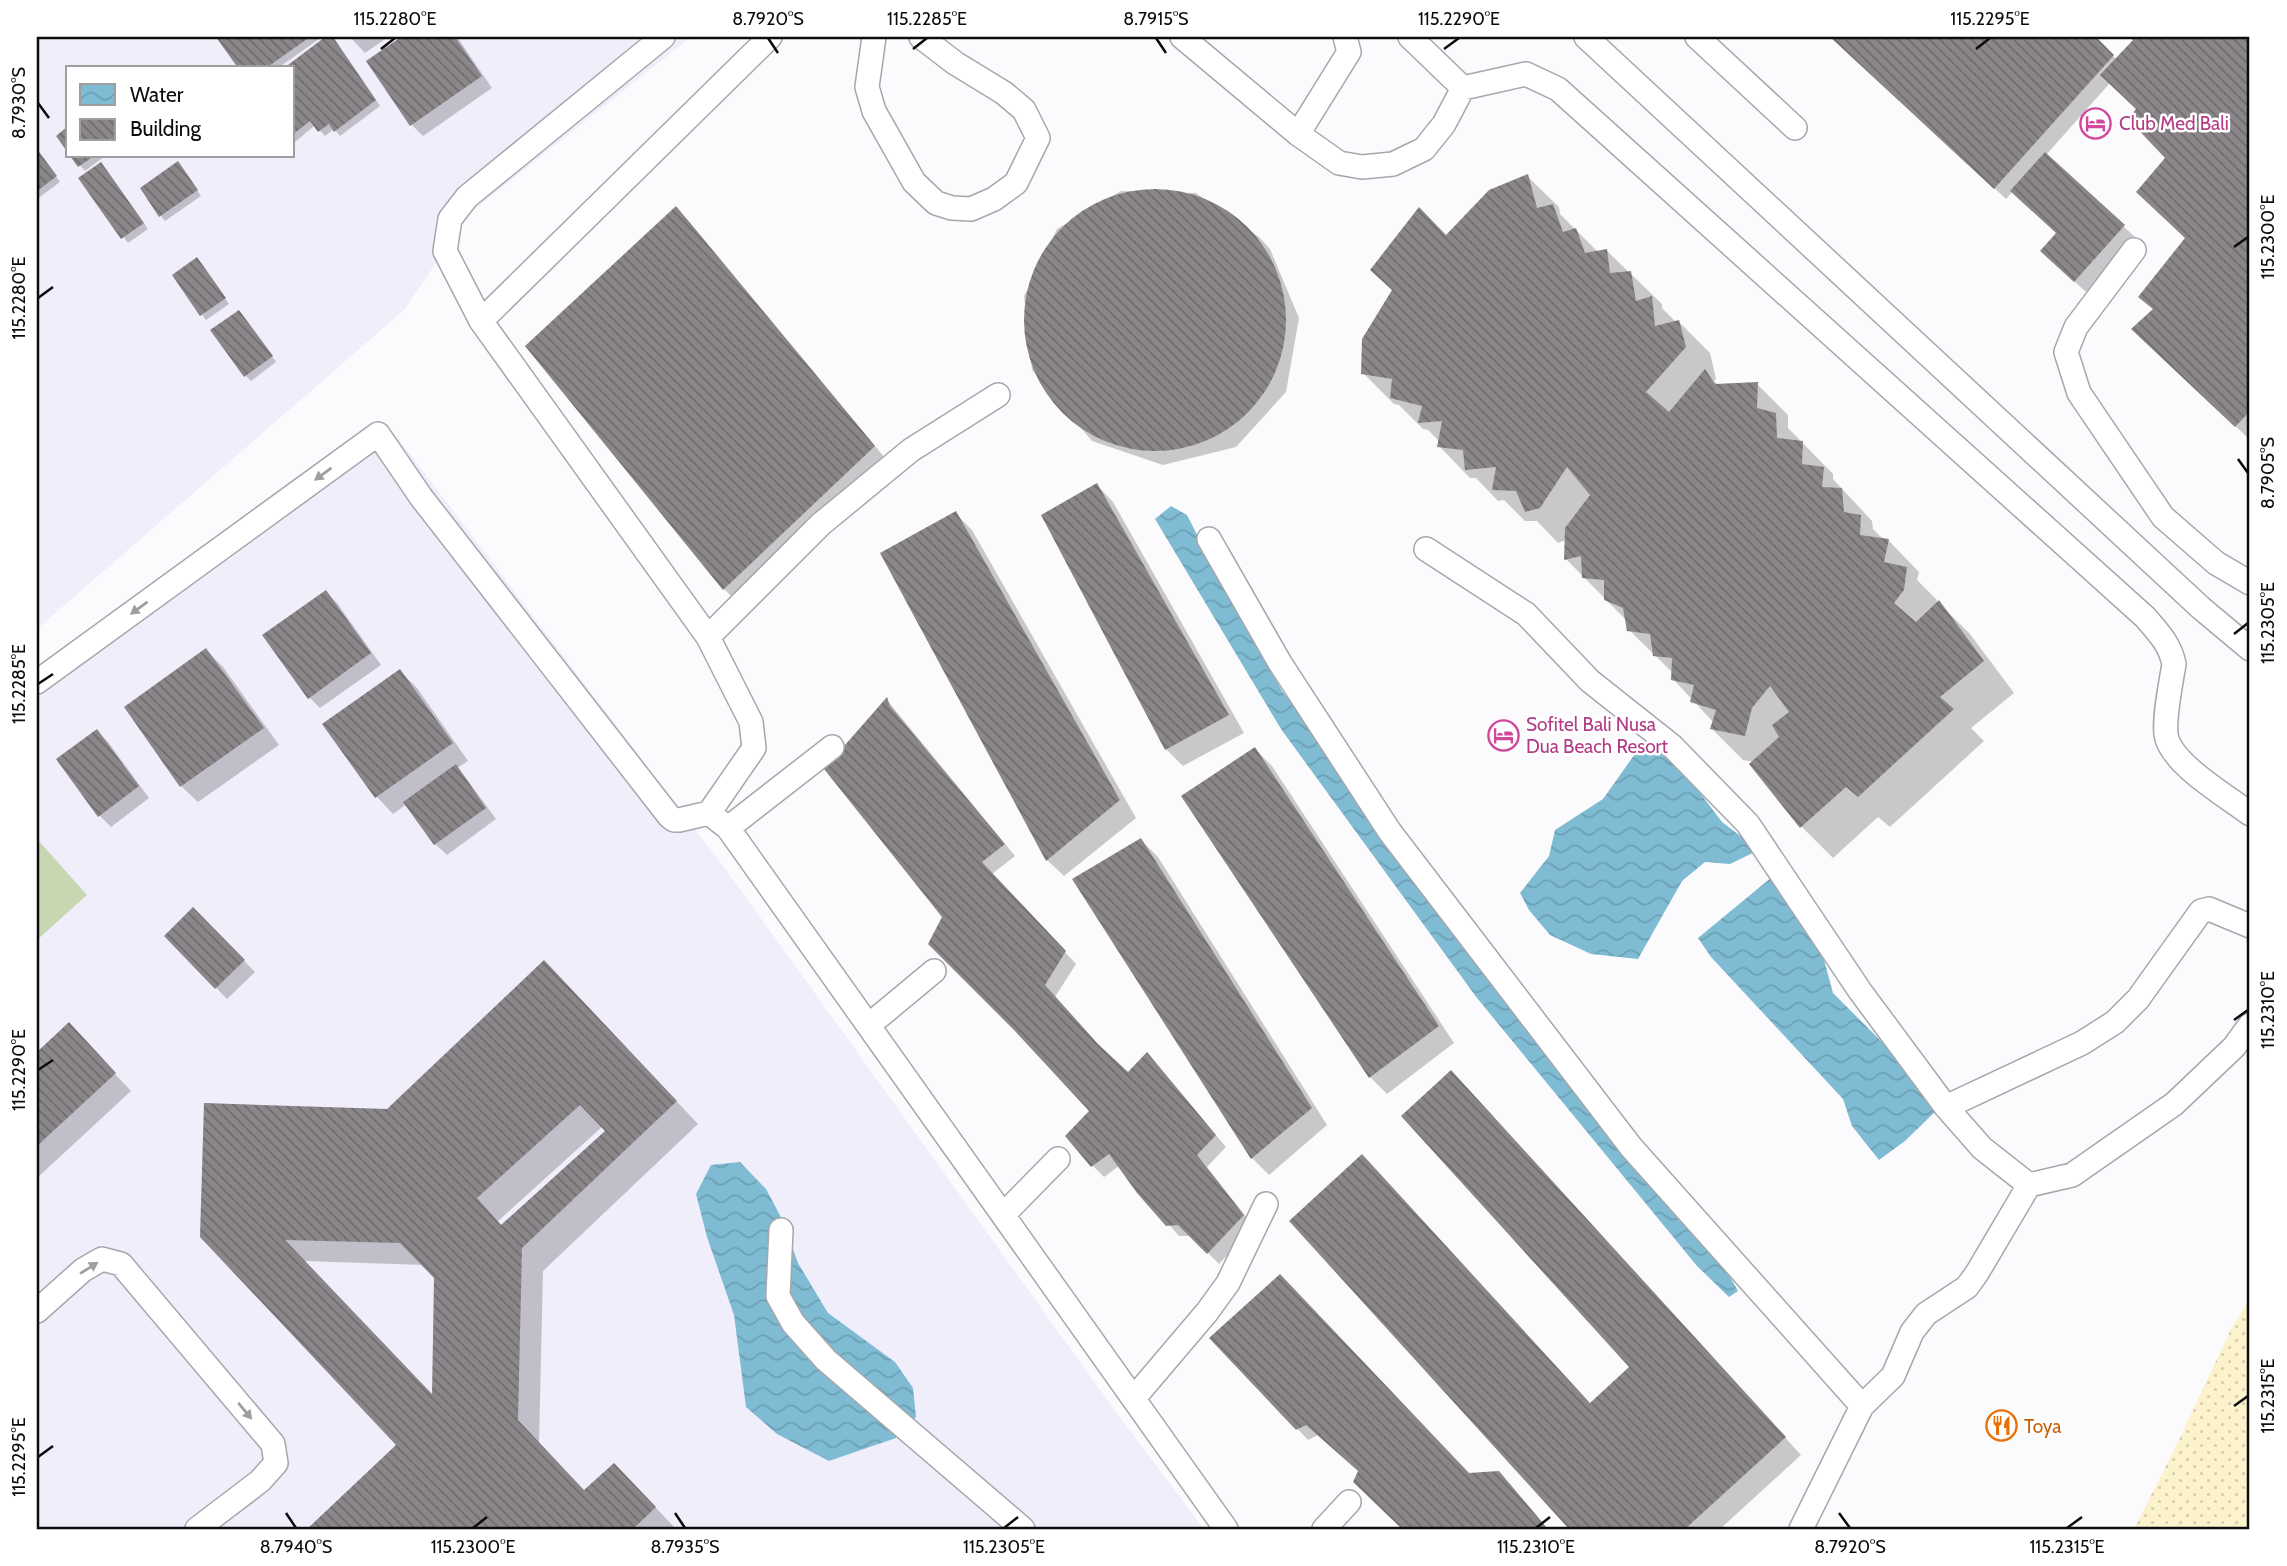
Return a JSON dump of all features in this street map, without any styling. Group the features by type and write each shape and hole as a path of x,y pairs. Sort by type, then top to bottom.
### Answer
{"lane":[{"path":"37,682 378,434 421,497 669,816 679,820 709,813 754,748 751,722 708,637 481,321 445,251 450,219 467,197 663,37"},
{"path":"481,321 770,37"},
{"path":"874,37 867,87 874,111 914,182 936,203 952,208 971,209 994,199 1016,183 1038,138 1024,110 1004,93 955,63 921,37"},
{"path":"1182,37 1298,134 1339,163 1362,167 1393,164 1424,149 1444,124 1462,88"},
{"path":"1298,134 1349,52 1345,37"},
{"path":"1410,37 1462,88"},
{"path":"1586,37 2191,598 2250,649"},
{"path":"1697,37 1795,128"},
{"path":"1462,88 1526,74 1558,89 2145,617 2165,641 2174,664 2166,732 2169,745 2179,761 2250,814"},
{"path":"2134,250 2076,327 2066,352 2079,393 2163,517 2216,562 2250,583"},
{"path":"708,637 821,524 912,450 998,395"},
{"path":"1209,539 1280,663 1390,832 1631,1147 1863,1406"},
{"path":"1426,549 1526,614 1590,681 1672,746 1748,824 1860,991 1946,1107 1982,1148 2029,1185"},
{"path":"728,828 832,747"},
{"path":"709,813 728,828 1226,1529"},
{"path":"1946,1107 2082,1043 2115,1022 2138,999 2201,911 2209,909 2250,926"},
{"path":"869,1024 934,971"},
{"path":"1801,1529 1863,1406 1893,1376 1912,1332 1926,1314 1967,1287 2029,1185 2071,1175 2174,1104 2234,1047 2250,1025"},
{"path":"1004,1214 1058,1159"},
{"path":"1134,1398 1207,1312 1227,1283 1266,1204"},
{"path":"780,1230 778,1296 793,1323 826,1360 1023,1529"},
{"path":"37,1311 83,1270 103,1259 121,1264 273,1444 276,1463 260,1481 197,1529"},
{"path":"1324,1529 1349,1502"}],"shaded area":[{"path":"37,37 691,37 471,212 404,310 37,629"},
{"path":"397,437 727,871 1116,1412 1204,1529 37,1529 37,687"}],"green space":[{"path":"37,839 87,895 37,940"}],"sand":[{"path":"2250,1299 2250,1529 2134,1529 2231,1329"}],"water":[{"path":"1171,506 1187,515 1282,691 1723,1264 1738,1291 1729,1297 1697,1266 1477,998 1281,729 1155,519"},
{"path":"1637,751 1662,752 1691,781 1722,822 1759,850 1730,864 1705,862 1682,881 1638,959 1591,954 1550,935 1529,910 1520,893 1549,856 1555,830 1603,799"},
{"path":"1772,877 1820,945 1833,993 1896,1056 1940,1107 1905,1141 1879,1160 1852,1126 1843,1099 1711,957 1698,938"},
{"path":"740,1162 766,1189 783,1221 798,1263 828,1313 895,1362 913,1388 916,1417 896,1438 829,1461 777,1434 746,1407 734,1315 707,1237 696,1194 711,1165"}],"building":[{"path":"216,37 310,37 269,66 237,66"},
{"path":"325,37 333,37 376,100 334,132 329,124 318,132 310,121 294,133 294,66 287,66"},
{"path":"401,37 455,37 482,76 410,126 366,61"},
{"path":"1830,37 2096,37 2114,55 1994,189"},
{"path":"2129,37 2250,37 2250,411 2235,427 2131,329 2153,309 2138,297 2185,238 2136,192 2165,158 2128,119 2136,109 2100,75 2133,40"},
{"path":"66,128 66,150 56,136"},
{"path":"37,149 57,176 37,191"},
{"path":"2045,152 2125,225 2074,282 2040,251 2056,233 2010,191"},
{"path":"71,158 91,158 78,167"},
{"path":"178,161 198,190 159,217 140,188"},
{"path":"101,162 144,223 121,239 78,178"},
{"path":"1528,174 1537,208 1553,204 1563,232 1576,228 1585,253 1607,249 1610,273 1631,271 1636,301 1652,296 1655,326 1679,320 1686,347 1646,392 1669,412 1705,369 1715,384 1758,382 1757,408 1776,413 1777,438 1803,441 1802,464 1824,467 1822,487 1842,488 1844,512 1861,515 1860,535 1889,539 1884,562 1907,567 1904,590 1894,603 1916,622 1939,600 1984,661 1940,697 1954,709 1858,797 1846,787 1800,828 1749,764 1779,737 1772,725 1789,712 1770,686 1752,708 1745,736 1710,729 1716,710 1690,702 1694,685 1671,680 1672,658 1653,656 1650,634 1627,631 1623,608 1604,600 1604,580 1582,578 1581,556 1564,560 1565,528 1590,495 1567,467 1540,508 1525,512 1516,491 1492,490 1496,467 1465,470 1463,450 1437,447 1442,421 1418,423 1422,406 1390,398 1392,379 1361,374 1362,339 1392,290 1370,270 1419,207 1446,235 1489,190"},
{"path":"1142,189 1168,189 1193,194 1217,204 1248,227 1271,258 1281,282 1286,320 1281,358 1271,382 1248,413 1217,436 1193,446 1168,451 1142,451 1117,446 1093,436 1062,413 1039,382 1029,358 1024,333 1024,307 1029,282 1039,258 1062,227 1093,204 1117,194"},
{"path":"676,206 875,446 723,590 525,346"},
{"path":"197,257 226,298 200,316 172,275"},
{"path":"239,310 273,356 244,377 210,330"},
{"path":"1097,483 1229,715 1165,750 1041,515"},
{"path":"956,511 1120,800 1046,861 880,553"},
{"path":"326,590 371,653 308,699 262,635"},
{"path":"206,648 264,728 180,787 124,707"},
{"path":"400,669 453,743 375,798 322,724"},
{"path":"887,697 890,706 1005,844 982,862 1066,951 1045,985 1098,1044 1128,1072 1147,1052 1216,1135 1197,1155 1244,1215 1207,1254 1178,1225 1166,1226 1137,1193 1109,1154 1091,1167 1065,1136 1089,1111 1014,1030 928,944 942,917 824,769"},
{"path":"97,729 139,786 98,817 56,759"},
{"path":"1255,747 1439,1026 1369,1078 1181,796"},
{"path":"456,764 486,808 434,845 403,802"},
{"path":"1141,838 1312,1108 1251,1159 1072,879"},
{"path":"193,907 245,960 215,989 164,936"},
{"path":"544,960 677,1101 522,1248 518,1420 584,1490 614,1463 656,1507 633,1529 307,1529 396,1445 200,1237 204,1103 387,1109","holes":["580,1105 605,1131 501,1225 477,1198","285,1240 400,1243 434,1278 432,1394"]},
{"path":"69,1022 116,1073 37,1146 37,1052"},
{"path":"1451,1070 1786,1437 1685,1529 1569,1529 1289,1221 1362,1154 1590,1403 1629,1367 1401,1116"},
{"path":"1280,1274 1469,1473 1499,1471 1545,1529 1402,1529 1353,1482 1358,1471 1306,1425 1296,1430 1209,1338"}],"place":[{"name":"Club Med Bali","path":"2096,123"},
{"name":"Sofitel Bali Nusa Dua Beach Resort","path":"1503,735"},
{"name":"Toya","path":"2001,1426"}]}
